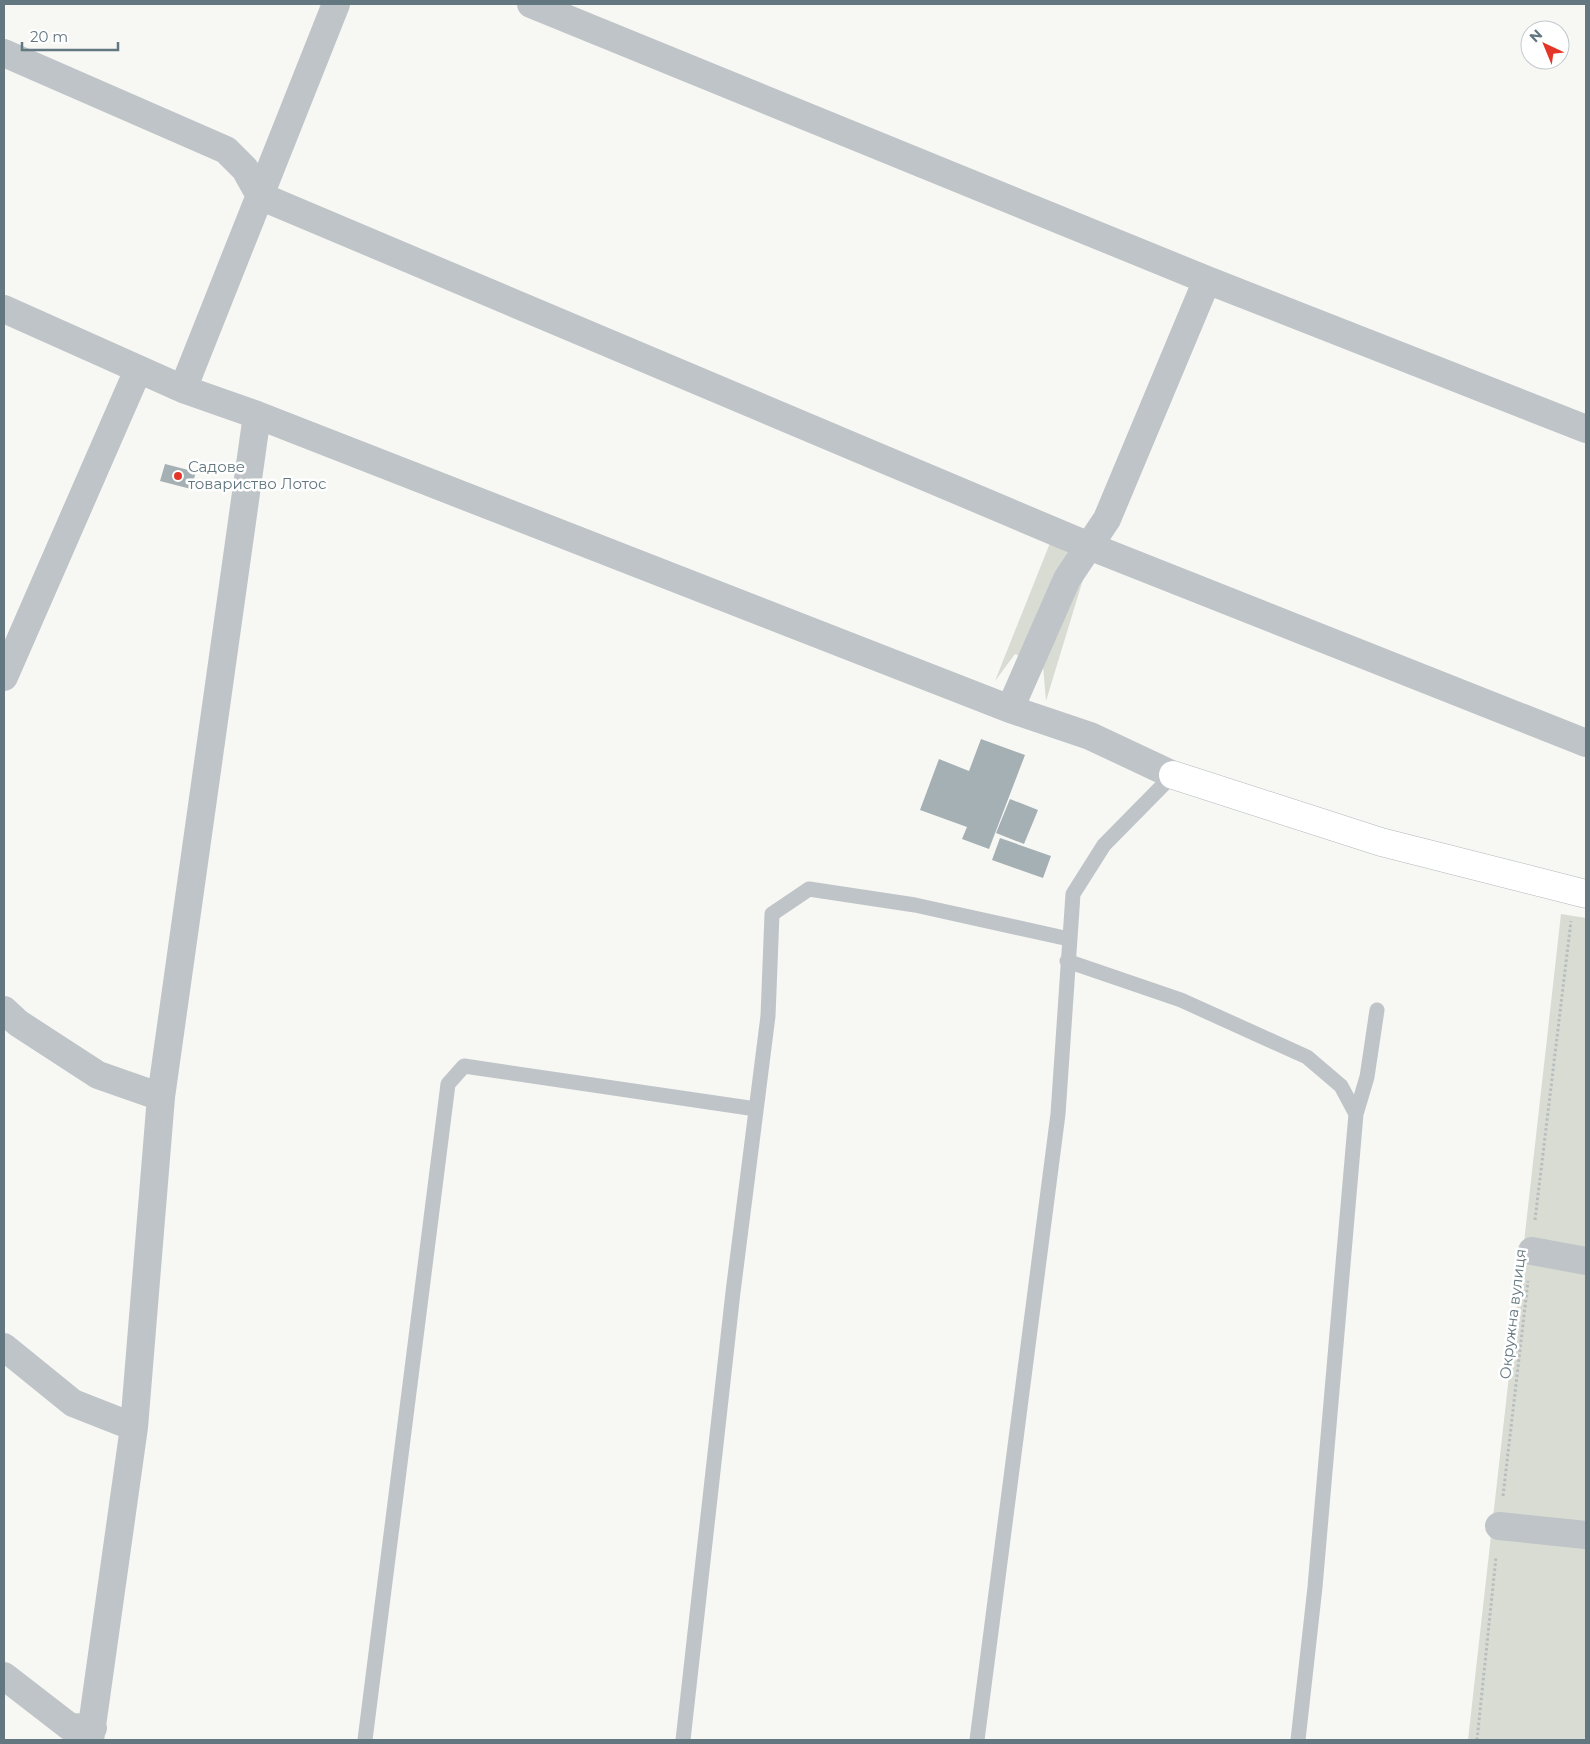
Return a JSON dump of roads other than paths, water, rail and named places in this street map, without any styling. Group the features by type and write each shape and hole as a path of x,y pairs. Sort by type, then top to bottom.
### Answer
{"street":[{"path":"183,389 336,4"},
{"path":"530,4 1207,280 1586,428"},
{"path":"4,53 226,150 245,168 260,196 1089,546 1586,742"},
{"path":"1010,709 1067,579 1107,519 1207,280"},
{"path":"4,309 183,389 257,415 1010,709 1090,736 1173,775 1381,842 1580,892"},
{"path":"4,676 138,370"},
{"path":"4,1676 70,1727 92,1734 134,1427 161,1097 257,415"},
{"path":"4,1010 18,1023 98,1075 161,1097"},
{"path":"1532,1251 1586,1260"},
{"path":"4,1347 73,1403 134,1427"},
{"path":"1499,1526 1586,1535"}],"lane":[{"path":"977,1740 1058,1114 1067,961 1074,894 1104,845 1173,775"},
{"path":"683,1740 733,1292 768,1016 772,914 809,889 916,905 1069,939"},
{"path":"1067,961 1181,1000 1307,1057 1341,1086 1356,1114"},
{"path":"1298,1740 1315,1587 1356,1114 1366,1077 1377,1010"},
{"path":"365,1740 448,1084 464,1066 756,1109"}],"place":[{"name":"Садове товариство Лотос","path":"178,476"}]}
